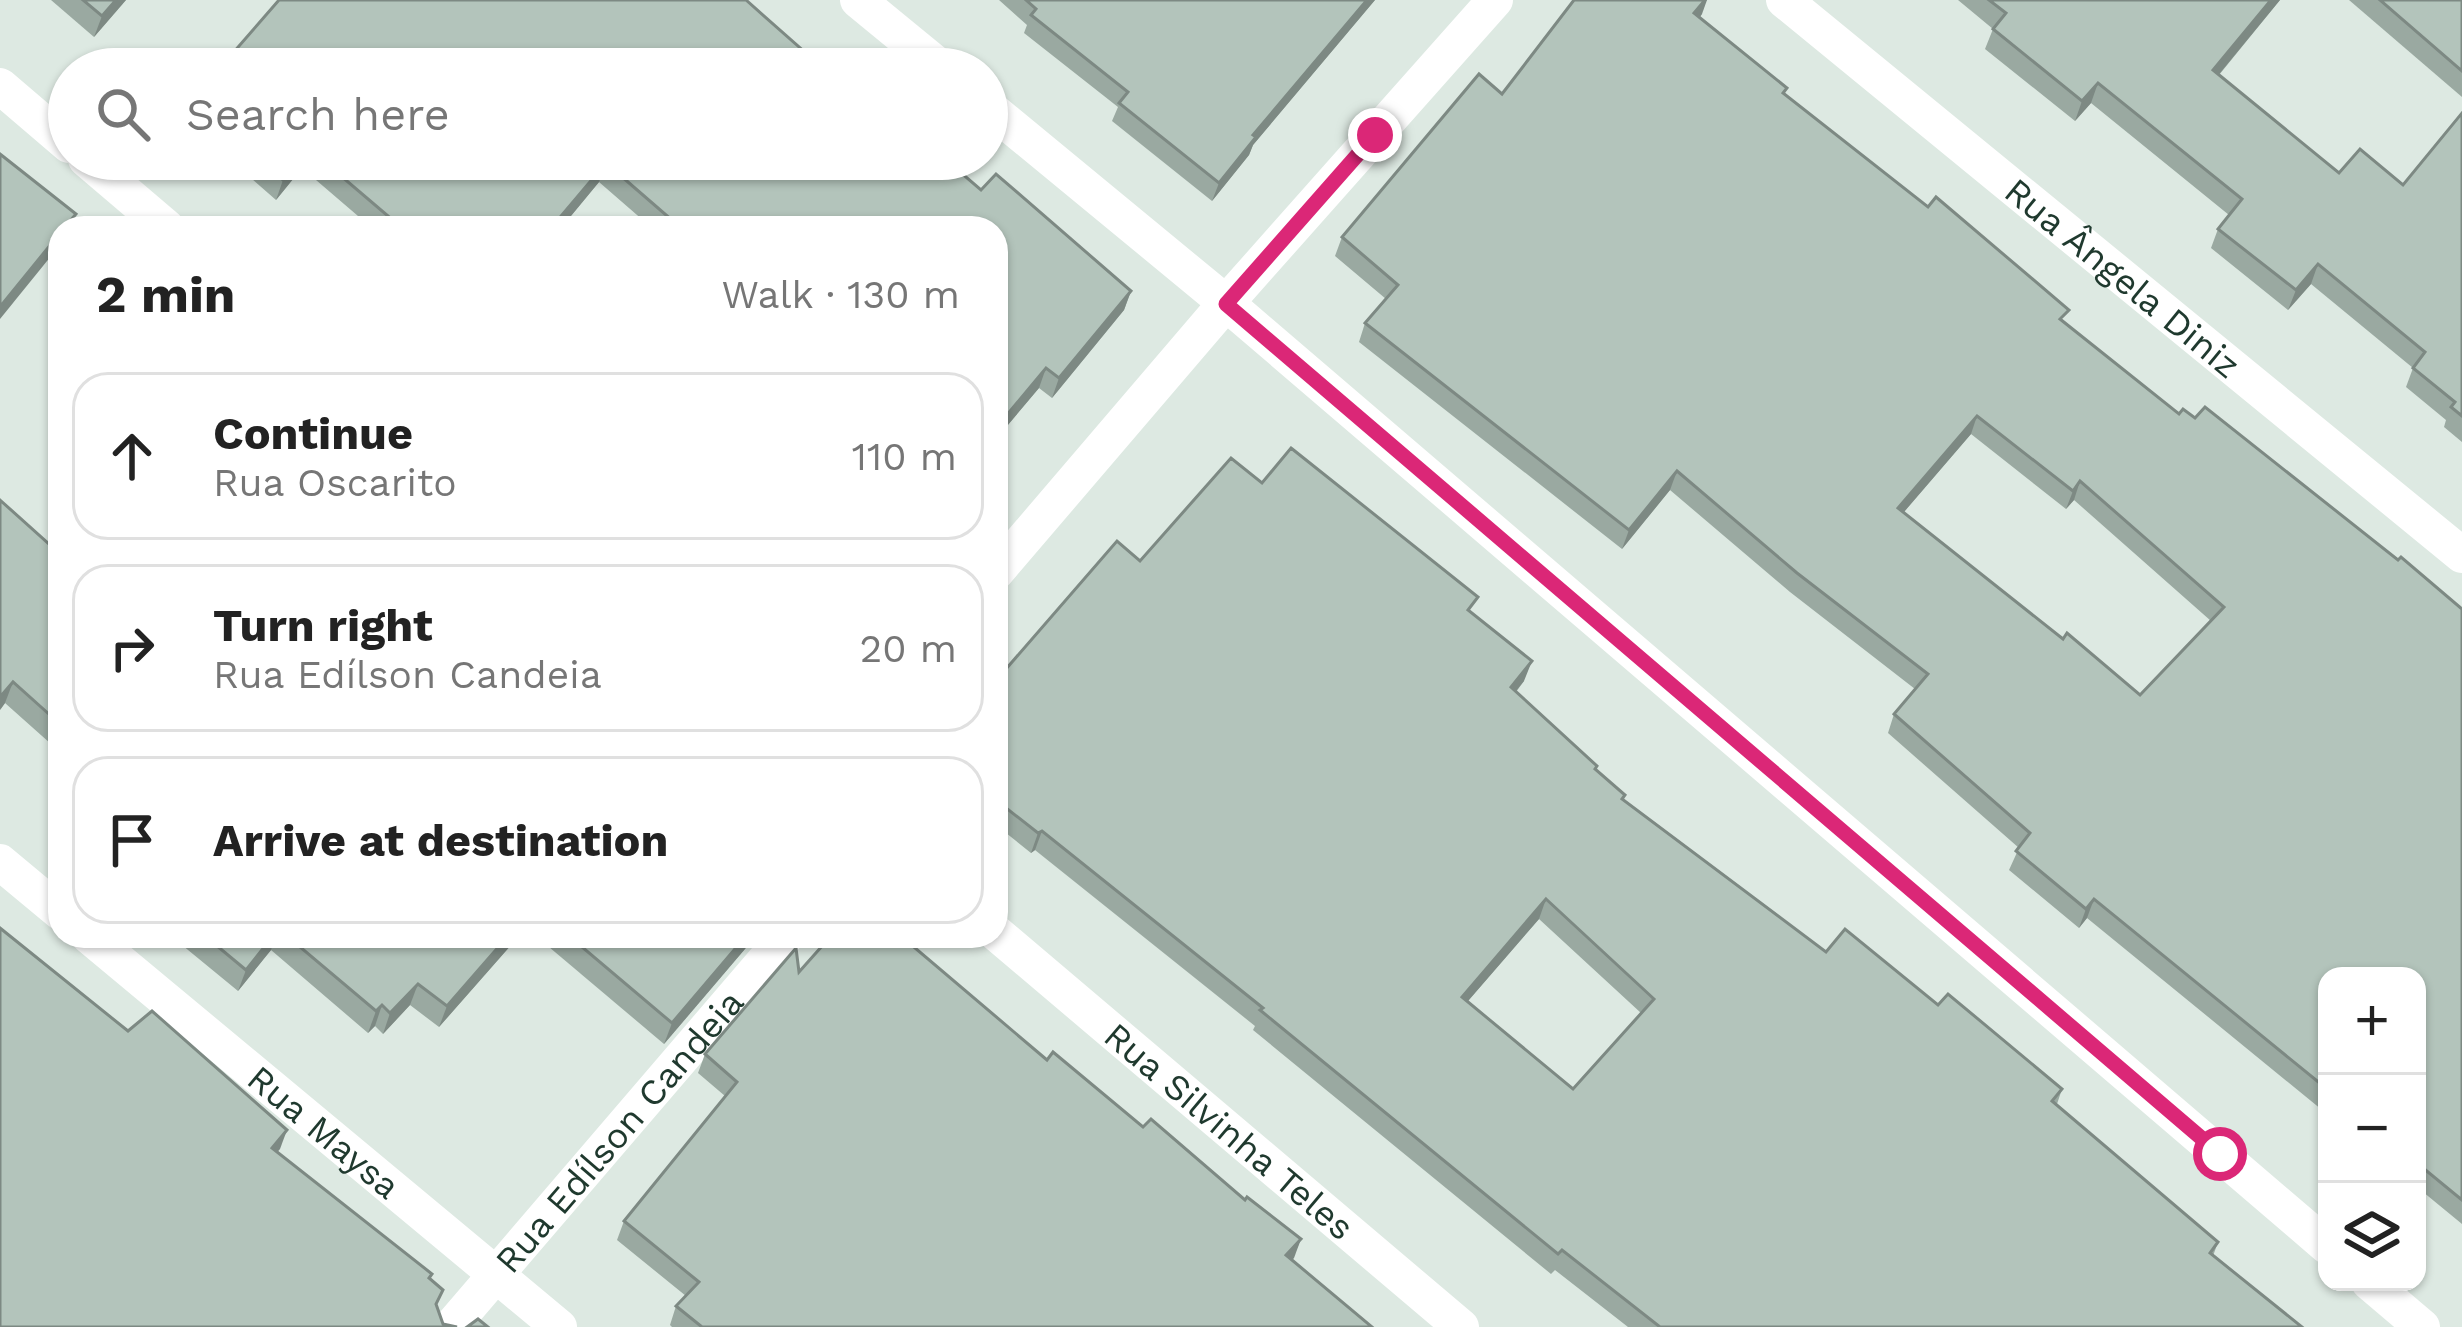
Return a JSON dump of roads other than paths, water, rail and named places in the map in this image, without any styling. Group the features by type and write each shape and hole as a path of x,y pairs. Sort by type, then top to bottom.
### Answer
{"street":[{"path":"858,0 916,48"},
{"path":"1008,558 1495,0"},
{"name":"Rua Ângela Diniz","path":"1784,0 2462,555"},
{"path":"0,86 48,127"},
{"path":"1008,123 1226,304 2318,1238"},
{"path":"111,180 153,216"},
{"path":"0,862 48,902"},
{"name":"Rua Silvinha Teles","path":"1008,943 1461,1327"},
{"name":"Rua Maysa","path":"103,948 560,1327"},
{"name":"Rua Edílson Candeia","path":"451,1327 776,948"},
{"path":"2380,1291 2422,1327"}]}
